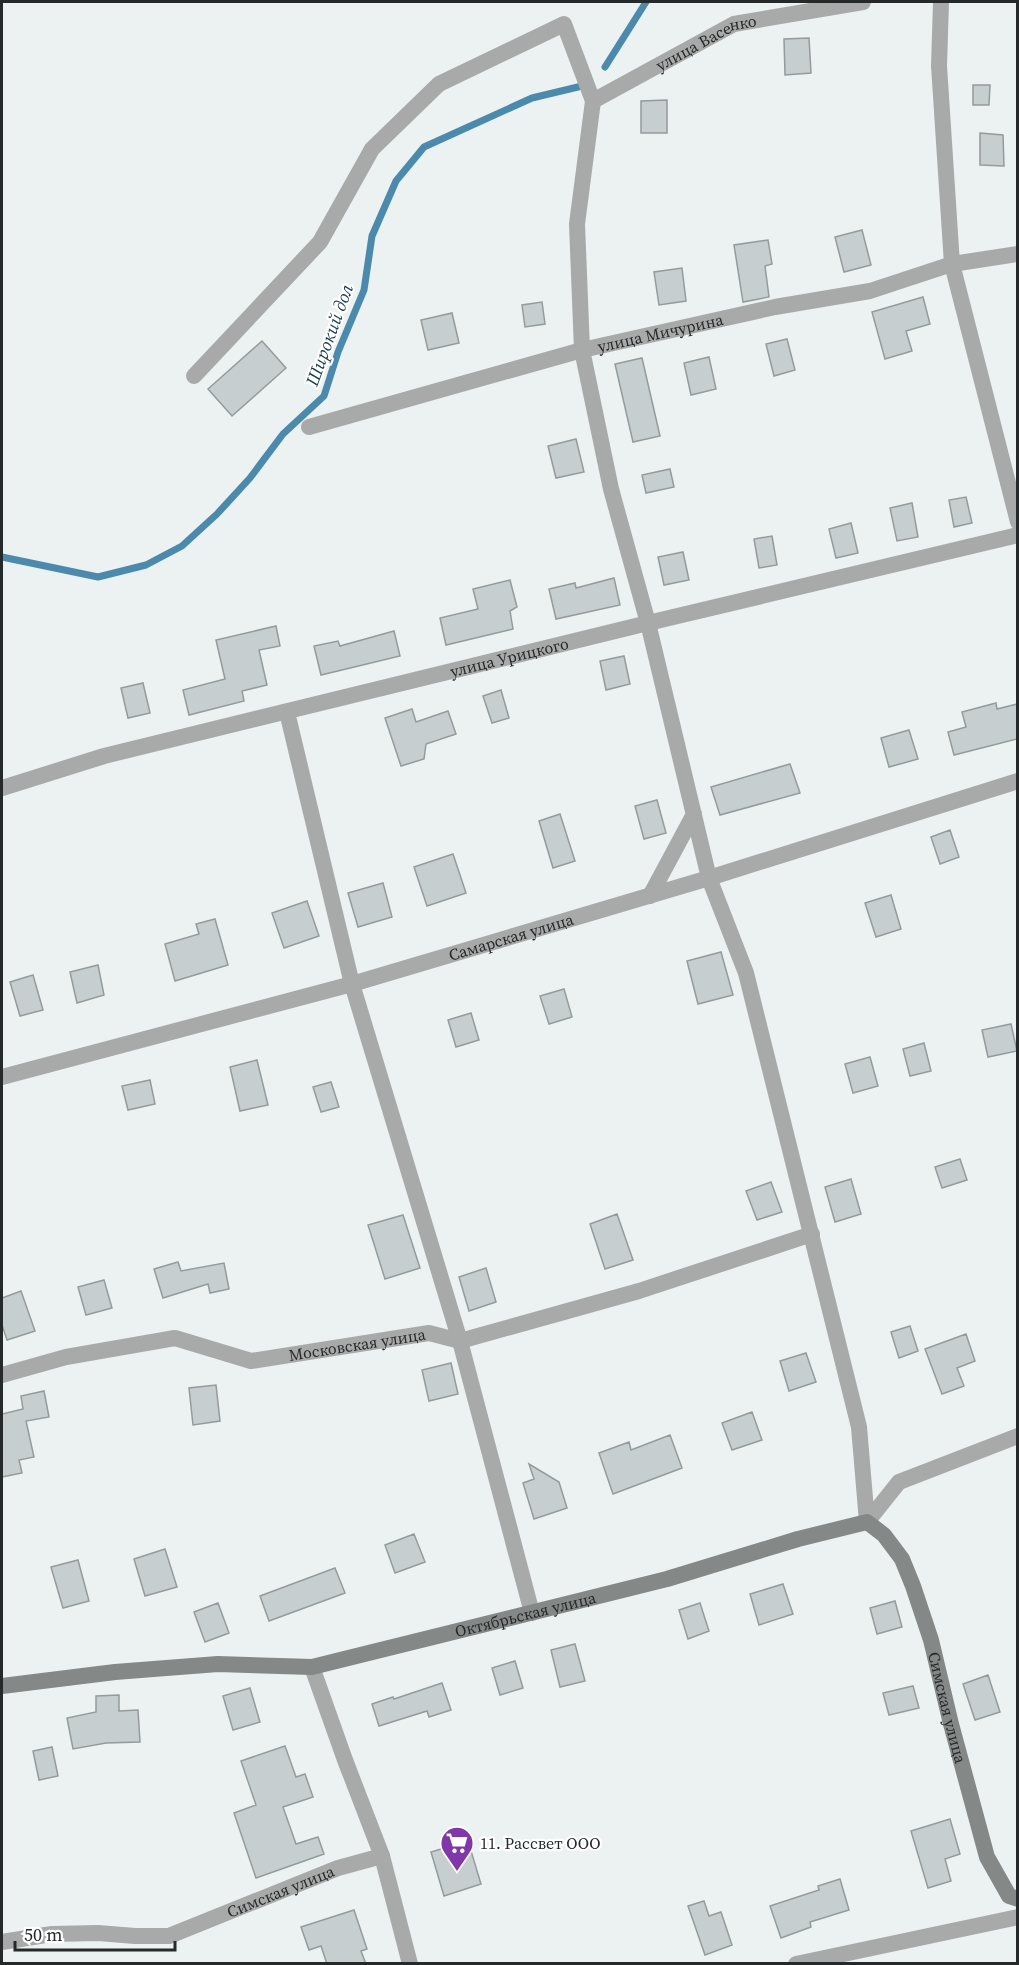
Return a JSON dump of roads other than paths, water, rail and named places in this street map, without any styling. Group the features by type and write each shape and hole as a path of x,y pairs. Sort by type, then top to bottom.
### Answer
{"main road":[{"name":"Октябрьская улица","path":"2,1686 115,1672 218,1664 312,1667 667,1579 798,1539 867,1522"},
{"name":"Симская улица","path":"867,1522 884,1535 902,1559 913,1586 931,1640 987,1857 1009,1896 1017,1899"}],"street":[{"name":"улица Васенко","path":"593,101 734,24 863,2"},
{"path":"941,2 939,66 952,264 1017,522"},
{"path":"194,376 320,242 372,149 439,84 564,24 593,101 577,224 582,350 611,489 648,623 709,878 746,973 859,1427 867,1522"},
{"name":"улица Мичурина","path":"309,427 582,350 775,307 870,291 952,264 1017,254"},
{"name":"улица Урицкого","path":"2,788 104,756 1017,535"},
{"path":"287,712 352,984 460,1341 532,1612"},
{"name":"Самарская улица","path":"2,1077 352,984 709,878 1017,781"},
{"path":"650,896 694,814"},
{"name":"Московская улица","path":"2,1375 66,1357 175,1338 251,1361 429,1334 460,1341 639,1291 812,1234"},
{"path":"867,1522 899,1482 1017,1436"},
{"path":"312,1667 382,1856 410,1964"},
{"name":"Симская улица","path":"2,1942 63,1934 169,1936 338,1868 382,1856"},
{"path":"796,1964 1017,1917"}],"waterway":[{"name":"Широкий дол","path":"605,67 646,2"},
{"name":"Широкий дол","path":"2,557 98,577 146,565 182,546 217,514 250,478 283,434 324,396 338,352 364,290 372,236 396,181 424,147 532,98 582,86"}],"place":[{"name":"11. Рассвет ООО","path":"457,1872"}]}
